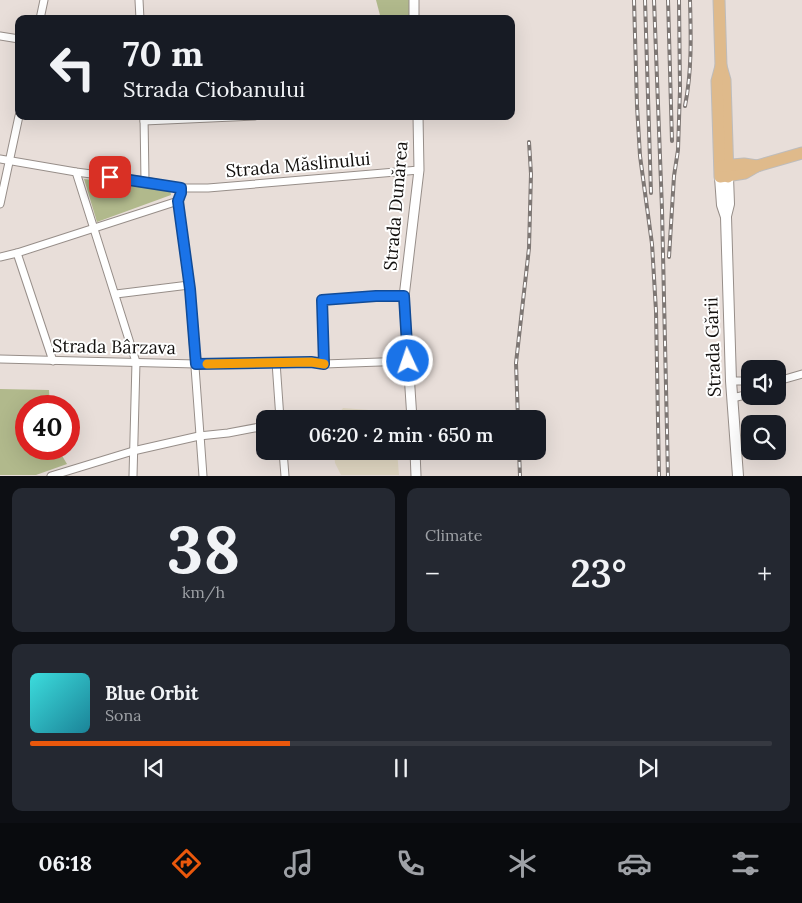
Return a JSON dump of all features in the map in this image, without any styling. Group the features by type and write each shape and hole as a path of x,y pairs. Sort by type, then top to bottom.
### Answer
{"main road":[{"name":"Strada Gării","path":"719,0 721,66 725,80 722,204 726,217 731,381 738,476"},
{"path":"724,171 744,164 757,166 802,153"}],"street":[{"path":"41,15 44,0"},
{"path":"139,0 140,15"},
{"path":"414,0 414,15"},
{"path":"0,36 15,38"},
{"path":"0,204 18,120"},
{"path":"144,120 145,181"},
{"name":"Strada Dunărea","path":"411,410 404,296 419,170 418,120"},
{"name":"Strada Măslinului","path":"0,159 181,188 208,188 419,170"},
{"path":"76,172 136,362 133,476"},
{"path":"181,188 178,201 189,285 203,476"},
{"path":"0,257 178,201"},
{"path":"17,253 53,361"},
{"path":"116,294 189,285"},
{"path":"324,364 322,300 404,296"},
{"name":"Strada Bârzava","path":"0,358 196,364 276,362 324,364 408,361"},
{"path":"276,362 279,410"},
{"path":"786,379 802,374"},
{"path":"731,381 741,381"},
{"path":"732,398 741,396"},
{"path":"51,476 134,451 199,436 256,428"},
{"path":"284,460 285,476"},
{"path":"415,460 416,476"}],"shaded area":[{"path":"343,408 368,410 342,410"},
{"path":"335,460 398,460 399,475 341,475"}],"green space":[{"path":"376,0 409,0 410,15 380,15"},
{"path":"84,179 170,189 171,195 97,222"},
{"path":"0,389 49,390 49,395 15,395 15,460 65,460 67,464 36,475 0,475"}],"railway":[{"path":"634,0 640,156 652,244 656,311 659,476"},
{"path":"645,0 651,193"},
{"path":"654,0 662,209 668,476"},
{"path":"668,0 672,141"},
{"path":"669,257 674,176 678,150 680,89 679,0"},
{"path":"685,106 690,67 690,0"},
{"path":"518,410 516,363 529,248 531,174 529,142"},
{"path":"519,460 520,476"}],"slow traffic":[{"path":"207,364 311,362 324,364"}],"route":[{"path":"110,177 181,188 178,201 190,289 196,364 311,362 324,364 322,300 376,296 404,296 408,361"}]}
